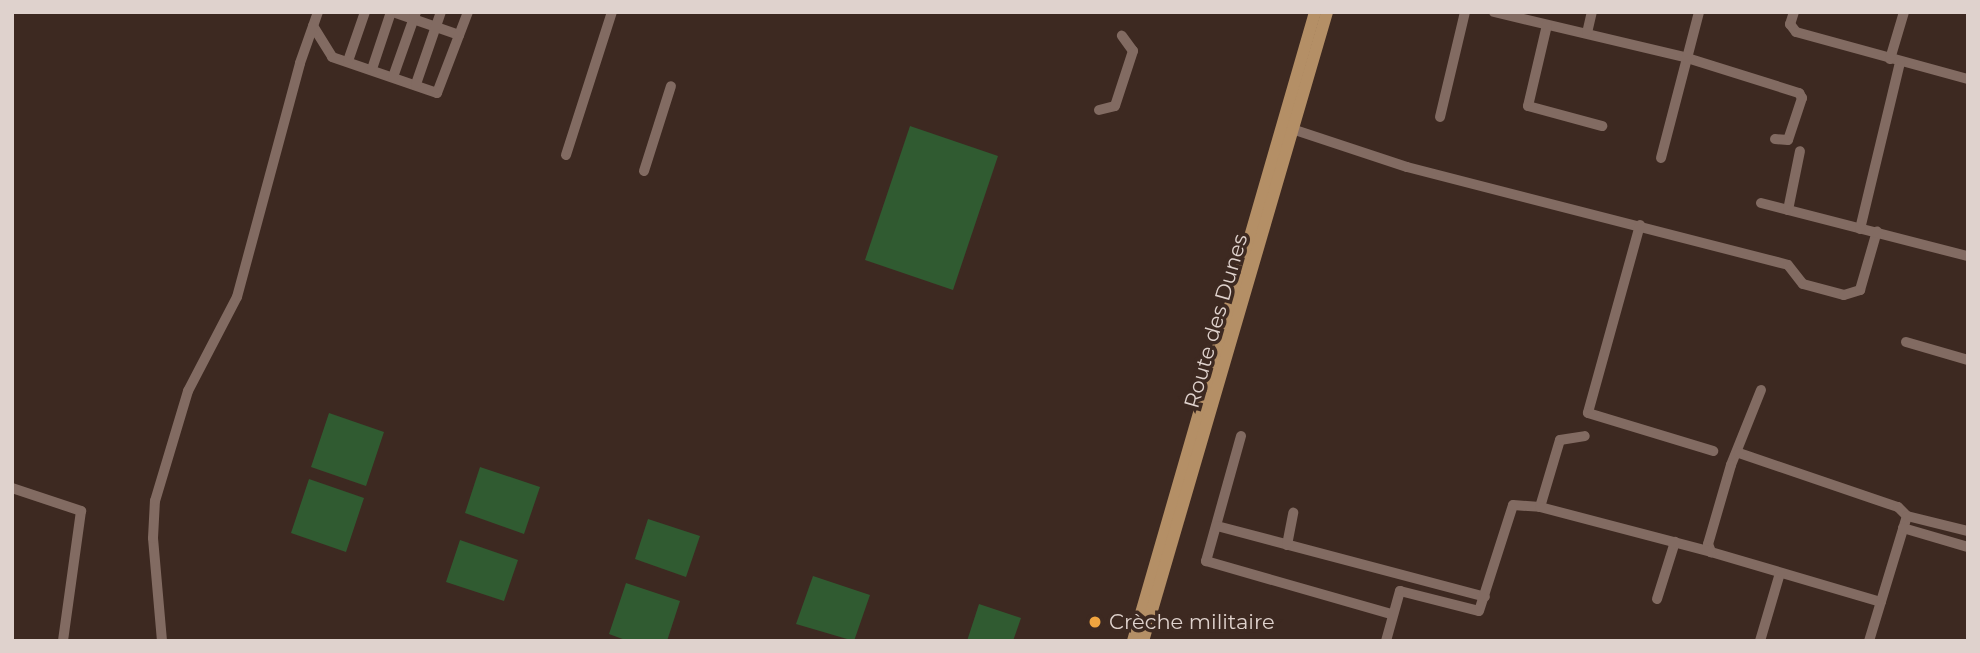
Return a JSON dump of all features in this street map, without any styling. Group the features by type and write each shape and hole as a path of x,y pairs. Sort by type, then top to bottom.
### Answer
{"main road":[{"name":"Route des Dunes","path":"1133,641 1315,12"},
{"name":"Route des Dunes","path":"1143,641 1326,12"}],"street":[{"path":"162,641 153,537 155,501 188,391 237,297 318,12"},
{"path":"348,61 365,12"},
{"path":"372,69 392,12 415,16 458,34"},
{"path":"416,84 441,12"},
{"path":"313,26 329,54 437,93 468,12"},
{"path":"566,155 612,12"},
{"path":"1440,117 1465,12"},
{"path":"1494,12 1684,57 1802,95 1787,142 1775,139"},
{"path":"1587,33 1592,12"},
{"path":"1661,158 1684,57 1699,12"},
{"path":"1794,12 1790,24 1796,32 1968,79"},
{"path":"1860,229 1904,12"},
{"path":"393,77 415,16"},
{"path":"1547,25 1528,106 1601,125"},
{"path":"1099,110 1115,106 1133,51 1122,36"},
{"path":"645,171 671,86"},
{"path":"1292,129 1407,167 1788,265 1803,284 1844,295 1860,290 1877,231"},
{"path":"1788,210 1800,150"},
{"path":"1761,203 1968,256"},
{"path":"1640,225 1588,413 1713,451"},
{"path":"1906,342 1968,360"},
{"path":"1711,552 1708,544 1727,478 1739,453 1761,390"},
{"path":"1241,436 1206,561 1391,614"},
{"path":"1540,507 1560,440 1585,436"},
{"path":"1739,453 1898,507 1907,516 1968,531"},
{"path":"12,488 81,511 63,641"},
{"path":"1386,641 1399,591 1479,611 1513,505 1540,507 1675,542 1881,602"},
{"path":"1287,545 1293,513"},
{"path":"1869,641 1907,516"},
{"path":"1217,526 1485,597"},
{"path":"1903,527 1968,547"},
{"path":"1657,599 1675,542"},
{"path":"1760,641 1780,573"}],"green space":[{"path":"910,126 998,156 953,290 865,260"},
{"path":"329,413 384,432 366,486 311,467"},
{"path":"480,467 540,487 524,534 465,513"},
{"path":"309,479 364,498 346,552 291,533"},
{"path":"648,519 700,536 686,577 635,559"},
{"path":"460,540 518,560 504,601 446,582"},
{"path":"813,576 870,595 854,641 796,624"},
{"path":"626,583 680,601 667,641 628,641 609,634"},
{"path":"979,604 1021,618 1013,641 967,641"}],"place":[{"name":"Crèche militaire","path":"1095,622"}]}
